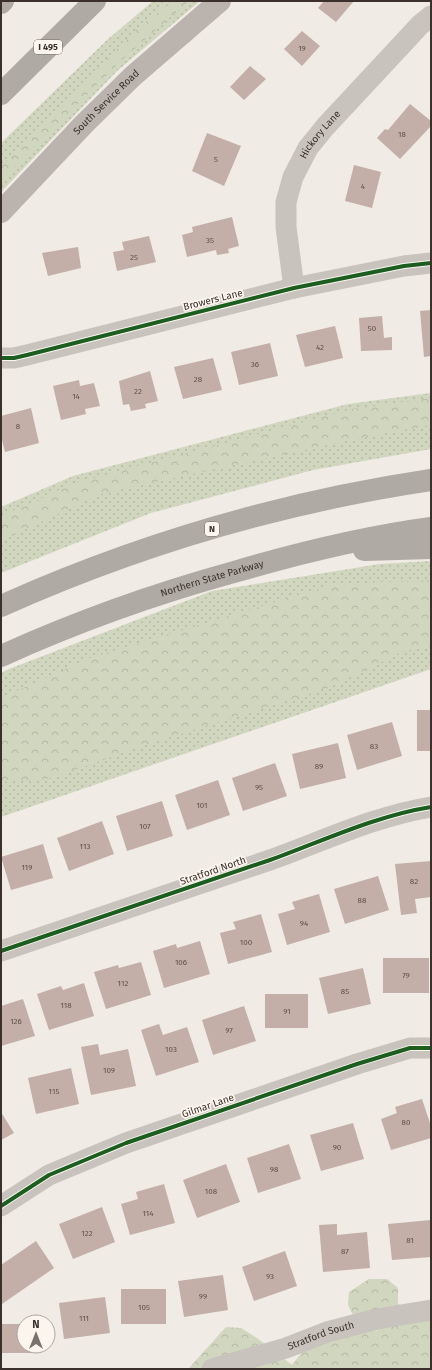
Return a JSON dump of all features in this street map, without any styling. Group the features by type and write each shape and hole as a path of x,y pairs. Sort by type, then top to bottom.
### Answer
{"highway":[{"name":"I 495","path":"1,94 95,1"},
{"name":"N","path":"1,606 111,561 222,526 334,498 431,480"},
{"name":"Northern State Parkway","path":"1,656 89,619 161,593 307,552 382,535 431,528"},
{"path":"307,552 431,548"}],"main road":[{"name":"South Service Road","path":"1,212 84,124 133,76 220,1"}],"street":[{"name":"Hickory Lane","path":"294,288 286,228 286,202 293,177 308,148 325,127 420,25 431,16"},
{"name":"Browers Lane","path":"1,358 21,356 294,288 431,262"},
{"name":"Stratford North","path":"1,951 271,860 381,819 431,807"},
{"name":"Gilmar Lane","path":"1,1206 50,1175 126,1143 357,1064 410,1048 431,1048"},
{"name":"Stratford South","path":"212,1369 286,1348 327,1332 377,1320 431,1310"}],"green space":[{"path":"153,1 200,1 117,71 1,192 1,143 107,40"},
{"path":"172,1 189,1 124,58 1,180 1,165 138,28"},
{"path":"431,393 431,449 313,470 151,513 1,573 1,507 73,476 348,404"},
{"path":"431,398 431,425 361,438 100,494 1,541 1,516 75,483 352,409"},
{"path":"431,561 431,669 1,817 1,673 212,591 380,564"},
{"path":"431,580 431,646 404,651 328,688 139,747 53,778 1,782 1,698 90,658 334,584"},
{"path":"369,1279 387,1279 398,1288 398,1304 431,1316 431,1369 188,1369 226,1327 241,1328 257,1338 292,1365 323,1325 378,1331 354,1317 348,1305 349,1292"}],"building":[{"path":"324,1 354,1 336,22 318,8"},
{"path":"302,31 320,46 302,66 284,49"},
{"path":"250,66 266,79 244,100 230,87"},
{"path":"410,104 431,121 431,126 400,159 377,138 385,129 388,130"},
{"path":"207,133 241,146 224,186 192,171"},
{"path":"354,165 381,172 372,208 345,201"},
{"path":"232,217 239,246 228,249 229,253 217,255 216,250 187,257 182,235 193,232 192,227"},
{"path":"149,236 156,262 117,271 113,252 124,250 122,242"},
{"path":"78,247 81,268 48,276 42,253"},
{"path":"431,310 431,356 424,357 420,311"},
{"path":"382,316 384,338 392,337 392,350 361,351 359,318"},
{"path":"335,326 343,358 305,367 296,335"},
{"path":"270,343 278,376 239,385 231,352"},
{"path":"213,358 222,390 183,399 174,367"},
{"path":"150,371 158,401 145,404 146,408 131,411 129,404 123,405 119,381"},
{"path":"79,380 80,386 94,383 100,406 85,409 86,414 61,420 53,386"},
{"path":"31,408 39,443 5,452 1,436 1,416"},
{"path":"417,710 431,710 431,751 417,751"},
{"path":"392,722 402,756 357,770 347,735"},
{"path":"338,743 346,778 300,789 292,754"},
{"path":"275,763 287,796 243,811 232,778"},
{"path":"218,780 230,815 187,830 175,795"},
{"path":"162,801 173,836 127,851 116,816"},
{"path":"102,821 114,854 69,871 57,838"},
{"path":"43,844 53,878 11,890 1,857"},
{"path":"431,861 431,897 415,899 417,913 401,915 395,864"},
{"path":"378,876 389,910 345,924 334,889"},
{"path":"319,894 330,932 287,945 278,914 295,909 292,902"},
{"path":"261,914 272,952 228,964 220,933 236,929 233,922"},
{"path":"200,941 210,974 164,988 153,951 176,944 177,948"},
{"path":"383,958 429,958 429,993 383,993"},
{"path":"141,962 151,995 106,1009 94,972 118,965 119,968"},
{"path":"363,968 371,1004 328,1014 319,978"},
{"path":"84,983 94,1016 49,1030 37,994 61,986 63,990"},
{"path":"265,994 308,994 308,1028 265,1028"},
{"path":"23,999 35,1036 1,1046 1,1006"},
{"path":"244,1006 256,1041 213,1055 202,1020"},
{"path":"159,1024 163,1035 187,1027 199,1062 156,1076 141,1030"},
{"path":"98,1044 100,1055 128,1049 136,1086 91,1095 81,1047"},
{"path":"71,1068 79,1104 36,1114 28,1078"},
{"path":"422,1099 431,1126 431,1138 391,1150 381,1119 397,1113 395,1107"},
{"path":"1,1112 14,1133 1,1140"},
{"path":"353,1123 364,1159 321,1171 310,1135"},
{"path":"289,1144 301,1179 258,1193 247,1158"},
{"path":"226,1164 240,1202 197,1218 183,1180"},
{"path":"164,1184 175,1223 130,1235 121,1204 138,1199 136,1192"},
{"path":"102,1207 115,1242 73,1259 59,1224"},
{"path":"431,1220 431,1257 392,1260 388,1224"},
{"path":"337,1224 337,1235 367,1232 370,1268 323,1272 319,1225"},
{"path":"36,1241 54,1268 2,1304 1,1265"},
{"path":"285,1251 297,1286 254,1301 242,1267"},
{"path":"223,1275 228,1310 184,1317 178,1281"},
{"path":"121,1289 166,1289 166,1324 121,1324"},
{"path":"105,1297 110,1333 64,1339 59,1303"},
{"path":"1,1324 16,1324 16,1353 1,1353"}],"cycle path":[{"path":"1,358 14,358 27,355 294,288 404,266 431,263"},
{"path":"1,951 170,895 369,823 390,816 431,807"},
{"path":"1,1206 49,1175 126,1143 357,1064 410,1048 431,1048"}]}
